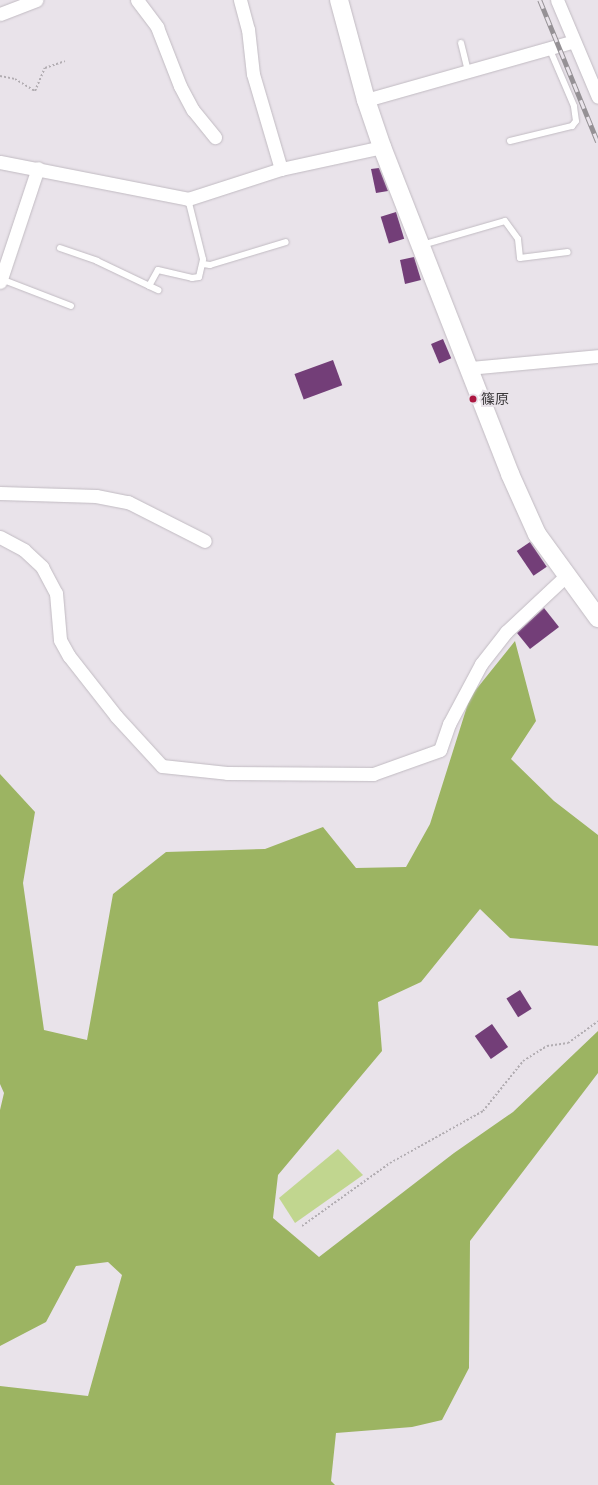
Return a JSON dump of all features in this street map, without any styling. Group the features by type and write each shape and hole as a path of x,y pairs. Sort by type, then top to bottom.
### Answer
{"street":[{"path":"1,11 36,0"},
{"path":"138,0 157,27 180,86 193,110 215,137"},
{"path":"240,0 248,29 253,74 281,169"},
{"path":"339,0 366,100 382,147 510,474 537,534 598,618"},
{"path":"557,0 598,97"},
{"path":"366,100 550,50 574,41"},
{"path":"0,162 38,168 188,199 281,169 382,147"},
{"path":"0,281 38,168"},
{"path":"468,368 598,356"},
{"path":"0,493 96,496 128,502 205,541"},
{"path":"0,537 24,550 42,567 56,593 60,640 69,656 116,716 162,766 227,773 373,774 440,750 449,724 480,664 506,632 567,575"}],"lane":[{"path":"461,43 468,72"},
{"path":"510,141 572,126 576,120 574,106 550,50"},
{"path":"149,286 158,270 196,278 199,277 203,264 188,199"},
{"path":"420,245 505,221 518,240 520,258 568,252"},
{"path":"203,264 210,265 286,242"},
{"path":"60,248 97,261 158,290"},
{"path":"0,281 71,306"}],"path":[{"path":"0,76 15,79 35,91 44,68 65,61"},
{"path":"302,1226 390,1162 483,1111 494,1099 506,1080 523,1061 547,1046 568,1043 598,1021"}],"green space":[{"path":"515,641 536,721 511,759 554,801 598,835 598,946 510,938 480,909 421,982 378,1002 382,1051 278,1175 273,1218 319,1257 454,1153 513,1112 598,1031 598,1073 470,1241 469,1368 442,1420 412,1427 336,1433 331,1481 335,1485 0,1485 0,1386 88,1396 122,1275 108,1262 76,1266 46,1322 0,1346 0,1110 4,1093 0,1084 0,774 35,812 23,883 44,1030 87,1040 113,894 166,852 265,849 323,827 356,868 406,867 430,824 470,697"},
{"path":"338,1149 363,1175 295,1223 279,1198"}],"building":[{"path":"379,168 388,191 376,193 371,169"},
{"path":"396,212 404,239 389,243 381,217"},
{"path":"414,257 421,280 405,284 400,260"},
{"path":"443,339 451,358 439,363 431,344"},
{"path":"333,360 342,385 304,399 294,374"},
{"path":"530,542 547,567 534,576 517,551"},
{"path":"544,608 559,627 530,649 517,633"},
{"path":"520,990 532,1009 518,1017 506,998"},
{"path":"492,1024 508,1047 491,1059 475,1036"}],"railway":[{"path":"540,0 598,142"}],"place":[{"name":"篠原","path":"473,399"}]}
